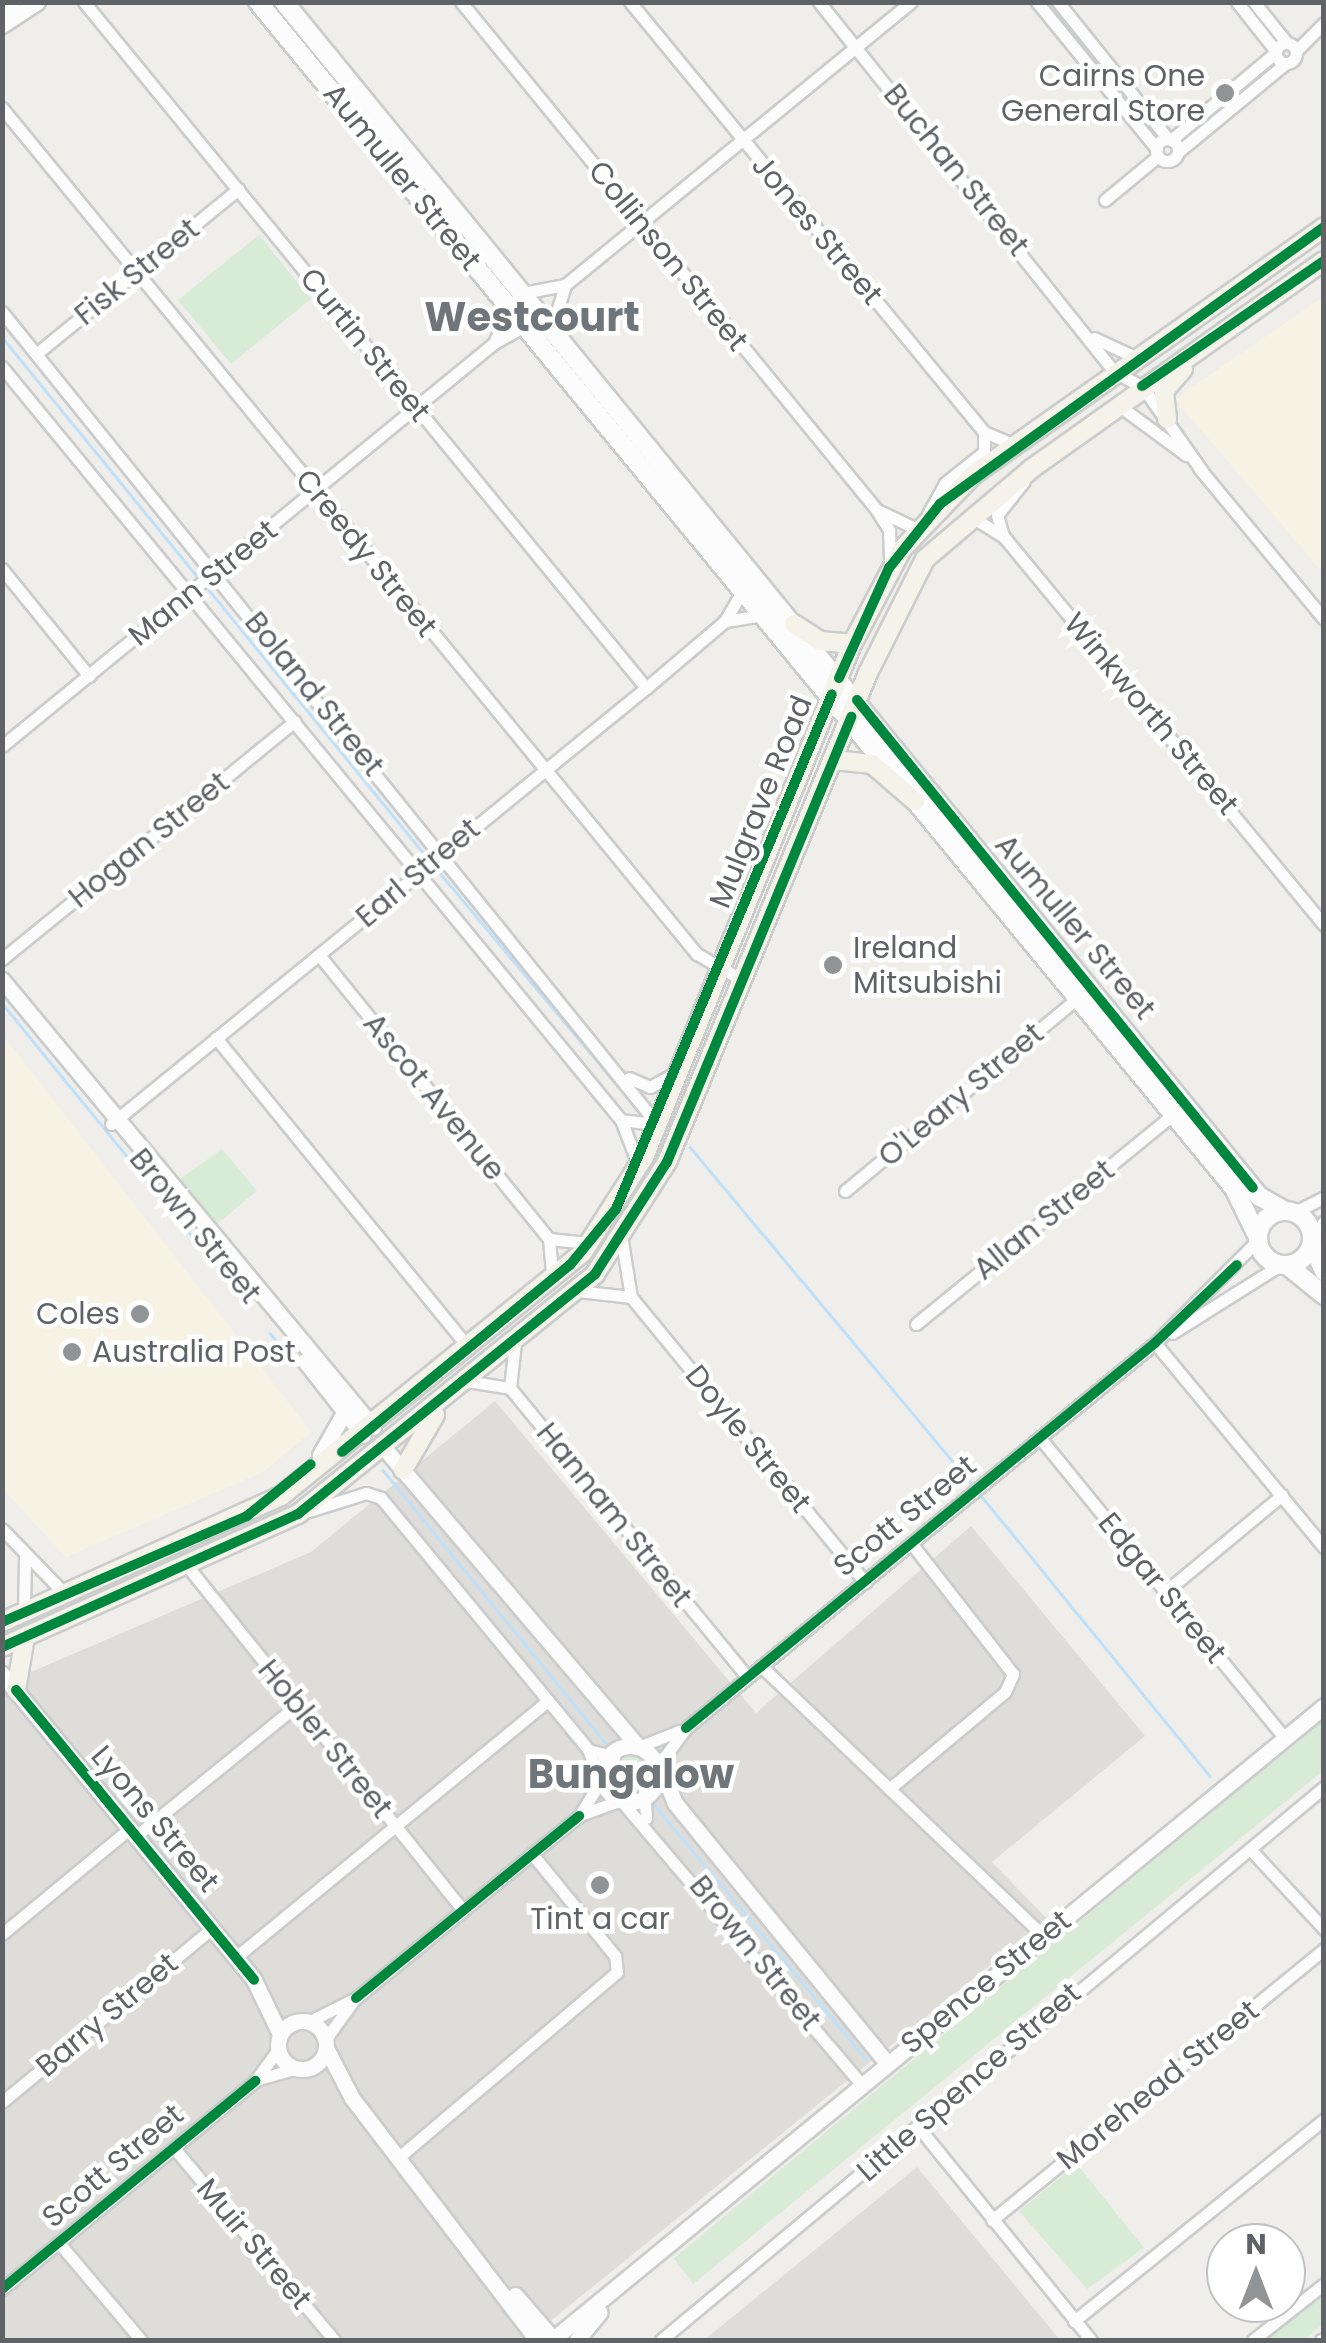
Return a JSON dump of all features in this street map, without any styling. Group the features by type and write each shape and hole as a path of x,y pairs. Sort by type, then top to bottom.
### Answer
{"main road":[{"name":"Aumuller Street","path":"258,2 742,592 835,686"},
{"name":"Aumuller Street","path":"284,2 794,624 854,709 968,838 1259,1196 1289,1212 1312,1243"},
{"path":"306,29 301,41 332,92"},
{"name":"Mulgrave Road","path":"2,1622 281,1496 368,1431 550,1282 591,1242 639,1168 852,644 889,568 922,523 1014,446 1324,227"},
{"path":"494,257 528,311 525,326"},
{"name":"Mulgrave Road","path":"2,1647 188,1567 298,1514 385,1449 577,1291 622,1241 667,1162 854,709 914,576 968,516 1142,386 1324,261"},
{"path":"1167,419 1167,384 1226,328"},
{"path":"680,484 716,538 709,552"},
{"path":"794,624 820,640 852,644"},
{"name":"Aumuller Street","path":"854,709 915,801 1244,1200 1258,1239 1284,1265"},
{"path":"834,760 872,764 915,801"},
{"path":"968,838 962,850 996,902"},
{"path":"1258,1239 1264,1221 1289,1212"},
{"path":"1324,1270 1312,1243 1284,1265 1324,1295"},
{"path":"403,1470 450,1394"},
{"name":"Brown Street","path":"368,1431 385,1449"},
{"path":"16,1690 25,1637"}],"street":[{"path":"2,13 12,2"},
{"path":"2,25 37,2"},
{"name":"Curtin Street","path":"84,2 646,688"},
{"name":"Collinson Street","path":"461,2 876,508"},
{"name":"Jones Street","path":"630,2 984,432 1014,446"},
{"name":"Buchan Street","path":"819,2 1094,338 1114,372"},
{"path":"524,293 565,285 911,2"},
{"path":"1037,2 1157,153"},
{"path":"1058,2 1172,144"},
{"path":"1236,2 1284,48"},
{"path":"1105,200 1157,153 1286,64 1284,48 1254,2"},
{"path":"1157,153 1284,48 1324,24"},
{"name":"Creedy Street","path":"2,108 697,954 744,981"},
{"name":"Fisk Street","path":"36,354 238,189"},
{"path":"552,328 565,285"},
{"name":"Mann Street","path":"494,342 510,308"},
{"name":"Boland Street","path":"2,312 625,1076 658,1124"},
{"name":"Mann Street","path":"2,746 494,342 525,326"},
{"name":"Buchan Street","path":"1094,338 1135,358"},
{"name":"Boland Street","path":"2,367 621,1120 639,1168"},
{"path":"1114,372 1142,386 1202,471 1324,619"},
{"path":"1117,404 1202,471"},
{"path":"876,508 922,523 945,483 984,452 984,432"},
{"path":"1004,537 997,515 1031,468"},
{"path":"876,508 889,530 889,568"},
{"name":"Winkworth Street","path":"968,516 1004,537 1324,924"},
{"path":"2,569 89,676"},
{"name":"Earl Street","path":"115,1121 646,688 725,621 742,592"},
{"path":"725,621 762,615"},
{"name":"Hogan Street","path":"2,959 296,721"},
{"name":"Ascot Avenue","path":"319,954 550,1240"},
{"name":"Brown Street","path":"2,980 344,1413 368,1431"},
{"name":"O'Leary Street","path":"845,1191 1076,999"},
{"path":"216,1038 469,1348"},
{"path":"625,1076 650,1086 680,1070"},
{"name":"Allan Street","path":"916,1324 1172,1115"},
{"path":"621,1120 658,1124"},
{"name":"Brown Street","path":"115,1121 368,1431"},
{"path":"1289,1212 1324,1197"},
{"path":"1312,1243 1324,1221"},
{"name":"Scott Street","path":"660,1764 686,1728 1156,1343 1258,1239"},
{"path":"550,1282 557,1259 550,1240 591,1242"},
{"path":"577,1291 631,1297 622,1241"},
{"name":"Scott Street","path":"1156,1343 1284,1265"},
{"name":"Doyle Street","path":"631,1297 865,1582"},
{"path":"466,1381 510,1388 516,1340"},
{"path":"1156,1343 1324,1547"},
{"name":"Hannam Street","path":"510,1388 747,1677"},
{"path":"281,1496 334,1442 344,1413"},
{"name":"Edgar Street","path":"1040,1438 1284,1738"},
{"name":"Brown Street","path":"385,1449 612,1725 640,1746"},
{"path":"298,1514 377,1495 588,1748 600,1782 620,1802"},
{"path":"1165,1592 1282,1495"},
{"path":"2,1529 24,1556 66,1594"},
{"path":"890,1789 1005,1692 1012,1674 911,1544"},
{"path":"24,1556 24,1613"},
{"name":"Hobler Street","path":"188,1567 463,1910"},
{"path":"762,1666 1044,1936"},
{"name":"Lyons Street","path":"2,1674 254,1980 325,2044"},
{"path":"236,1957 548,1701"},
{"path":"2,1934 297,1705"},
{"name":"Spence Street","path":"554,2340 1324,1706"},
{"path":"279,2042 305,2022 356,1998 579,1816 615,1755 612,1725"},
{"name":"Scott Street","path":"640,1746 686,1728"},
{"path":"588,1748 615,1755 640,1746 660,1764 646,1792 648,1822"},
{"name":"Brown Street","path":"660,1764 674,1803 887,2063"},
{"name":"Little Spence Street","path":"661,2340 920,2130 940,2099 1324,1787"},
{"path":"579,1816 646,1792"},
{"name":"Brown Street","path":"646,1792 674,1803"},
{"name":"Brown Street","path":"620,1802 648,1822 862,2085"},
{"path":"1250,1848 1324,1929"},
{"path":"399,2157 613,1979 617,1964 532,1854"},
{"name":"Barry Street","path":"2,2102 212,1928"},
{"name":"Morehead Street","path":"992,2220 1324,1949"},
{"name":"Lyons Street","path":"254,1980 279,2042 303,2068"},
{"path":"352,2098 303,2068 325,2044 356,1998"},
{"name":"Scott Street","path":"2,2289 255,2081 279,2042"},
{"path":"325,2044 352,2098 490,2271 538,2340"},
{"name":"Scott Street","path":"255,2081 303,2068"},
{"path":"1074,2321 1324,2119"},
{"path":"920,2130 1091,2340"},
{"name":"Muir Street","path":"174,2148 334,2340"},
{"path":"59,2243 141,2340"},
{"name":"Spence Street","path":"567,2340 600,2312 650,2259"},
{"path":"490,2271 554,2340"},
{"path":"1253,2340 1324,2284"},
{"path":"514,2294 547,2320 577,2320"},
{"path":"577,2340 600,2312"}],"shaded area":[{"path":"1323,297 1323,573 1175,399"},
{"path":"2,1034 311,1432 263,1472 66,1557 3,1489"},
{"path":"495,1401 756,1713 971,1526 1145,1736 992,1862 1047,1919 527,2340 3,2340 3,1684 311,1552"},
{"path":"917,2167 1060,2340 704,2340"}],"green space":[{"path":"259,235 311,299 231,364 178,300"},
{"path":"222,1149 257,1191 217,1224 180,1179"},
{"path":"1323,1720 1323,1771 693,2284 674,2258"},
{"path":"630,1754 644,1760 650,1774 644,1788 630,1794 616,1788 610,1774 616,1760"},
{"path":"1077,2164 1144,2248 1087,2289 1019,2211"},
{"path":"1323,2293 1323,2324 1304,2340 1265,2340 1286,2323 1306,2323 1306,2307"}],"waterway":[{"path":"2,337 196,575"},
{"path":"209,590 426,856"},
{"path":"440,873 640,1112"},
{"path":"2,1003 248,1305"},
{"path":"690,1147 974,1487"},
{"path":"270,1333 315,1385"},
{"path":"323,1396 335,1412"},
{"path":"383,1470 607,1745"},
{"path":"979,1493 1210,1776"},
{"path":"652,1802 866,2059"}],"cycle path":[{"path":"839,678 889,568 940,504 1324,227"},
{"path":"1142,386 1324,261"},
{"path":"342,1452 570,1265 616,1209 832,694"},
{"path":"857,700 1253,1188"},
{"path":"2,1647 298,1514 595,1274 667,1162 851,717"},
{"path":"686,1728 1155,1343 1237,1265"},
{"path":"2,1622 247,1516 311,1464"},
{"path":"16,1690 254,1980"},
{"path":"356,1998 579,1816"},
{"path":"2,2289 255,2081"}],"place":[{"name":"Cairns One General Store","path":"1225,93"},
{"name":"Ireland Mitsubishi","path":"833,965"},
{"name":"Coles","path":"140,1314"},
{"name":"Australia Post","path":"72,1352"},
{"name":"Tint a car","path":"600,1885"}],"district":[{"name":"Westcourt","path":"532,317"},
{"name":"Bungalow","path":"631,1774"}]}
